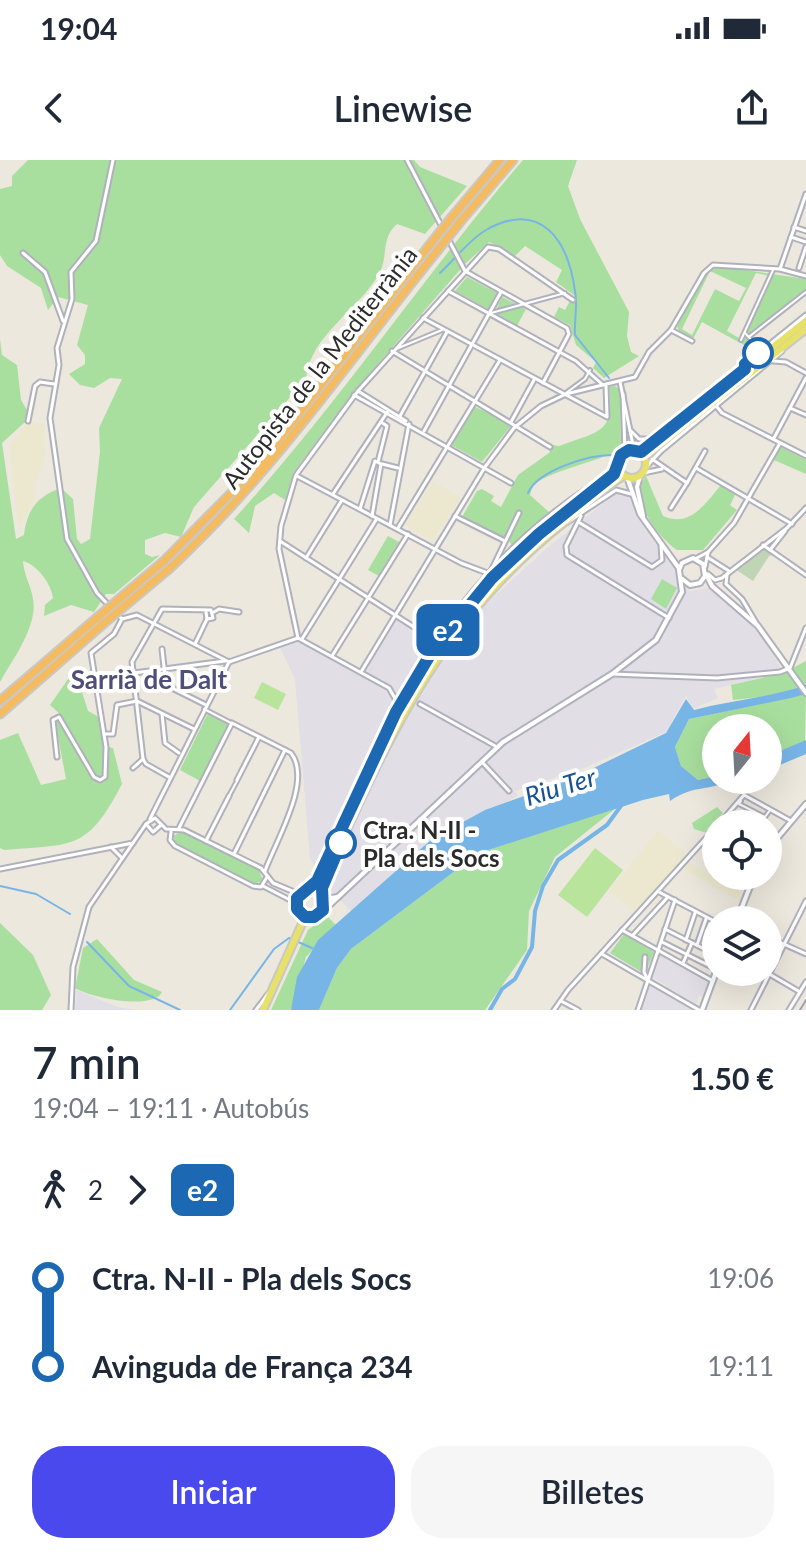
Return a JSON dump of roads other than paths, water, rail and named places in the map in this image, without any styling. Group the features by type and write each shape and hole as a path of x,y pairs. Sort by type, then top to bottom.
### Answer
{"highway":[{"name":"Autopista de la Mediterrània","path":"0,701 232,509 302,428 437,251 456,219 500,160"},
{"name":"Autopista de la Mediterrània","path":"0,714 167,564 259,465 428,247 513,160"}],"main road":[{"path":"305,917 296,903 305,891 396,712 433,650 474,598 515,555 607,484 643,472 643,454 791,330 806,321"},
{"path":"305,917 321,913 331,866 405,708 457,629 486,594 607,484 618,468 618,459 625,452 643,454 806,329"},
{"path":"618,468 625,476"},
{"path":"305,891 323,897"},
{"path":"263,1010 305,917"}],"street":[{"path":"113,160 96,241 71,272 72,299 64,325 50,418 67,539 97,593 122,619"},
{"path":"407,160 465,271 567,328 569,334 543,383"},
{"path":"780,269 805,198"},
{"path":"794,227 806,231"},
{"path":"791,237 806,244 798,270"},
{"path":"403,690 389,688 300,638 280,541 296,475 356,393 488,247 499,249 573,300"},
{"path":"23,253 45,272 64,325"},
{"path":"361,672 485,467 517,425 541,406 566,394 635,377 649,352 671,330 709,267 717,263 798,270 806,276"},
{"path":"741,340 773,269"},
{"path":"423,318 607,417 604,385 590,370 448,291"},
{"path":"424,431 501,292"},
{"path":"750,336 806,292"},
{"path":"489,314 566,293"},
{"path":"745,369 745,364 806,315"},
{"path":"671,330 692,341"},
{"path":"392,351 445,331"},
{"path":"400,416 445,331"},
{"path":"744,333 761,350"},
{"path":"643,454 717,407 773,361 784,347"},
{"path":"392,351 550,447"},
{"path":"398,529 500,360"},
{"path":"773,361 786,362 806,375 774,439"},
{"path":"566,394 585,379 590,370"},
{"path":"511,422 535,378"},
{"path":"28,421 35,386 40,382 54,384"},
{"path":"620,382 631,431 643,454 687,483"},
{"path":"356,393 511,483"},
{"path":"623,394 625,452"},
{"path":"717,407 806,456"},
{"path":"790,408 806,415"},
{"path":"631,431 639,439 648,439 696,409"},
{"path":"387,413 400,416 409,424"},
{"path":"332,495 387,413"},
{"path":"372,516 387,426 381,422"},
{"path":"390,525 398,468 409,424"},
{"path":"758,626 712,586 706,571 708,555 734,523 780,443"},
{"path":"671,508 705,451"},
{"path":"360,509 375,461 398,468"},
{"path":"696,468 792,524"},
{"path":"644,519 637,487 643,472 662,469"},
{"path":"296,475 435,549 477,570 490,573"},
{"path":"321,913 497,747 612,674 659,636 682,592 681,578 674,556 661,545 644,519 625,476"},
{"path":"267,877 305,891 314,879 396,702 434,640 490,573 549,520 590,487 607,484 602,499"},
{"path":"562,523 581,516 621,489 632,495"},
{"path":"306,558 342,500"},
{"path":"674,556 693,559 715,580 787,528 806,508"},
{"path":"490,573 519,513"},
{"path":"455,516 505,541"},
{"path":"581,516 565,549 574,560 669,618"},
{"path":"133,673 227,662 300,638 377,519"},
{"path":"580,523 652,567 662,560 661,545"},
{"path":"770,550 787,528"},
{"path":"332,656 408,534"},
{"path":"280,541 434,640"},
{"path":"762,544 806,575"},
{"path":"679,570 682,563 708,555"},
{"path":"708,555 728,572"},
{"path":"477,570 483,581"},
{"path":"682,592 695,585 706,571"},
{"path":"728,572 726,584 742,599 806,693"},
{"path":"681,578 695,585 712,586"},
{"path":"169,777 143,759 132,662 153,623 166,607 239,612"},
{"path":"195,645 207,619 206,612"},
{"path":"207,619 213,618 214,612"},
{"path":"57,757 51,726 53,720 59,717 94,777 103,779 107,770 91,653 114,634 122,619 137,615 227,662"},
{"path":"791,670 806,628"},
{"path":"162,649 166,685 294,756 298,791 265,871 267,877 263,886"},
{"path":"773,673 780,668 783,658"},
{"path":"71,1010 79,935 99,887 150,819 227,662"},
{"path":"625,664 628,673"},
{"path":"612,674 702,679 791,670"},
{"path":"389,688 396,702"},
{"path":"416,689 420,704"},
{"path":"103,734 113,734 117,705 137,701 194,729"},
{"path":"405,708 420,704 497,747"},
{"path":"162,714 165,743 181,754"},
{"path":"169,836 179,828 232,723"},
{"path":"206,841 259,737"},
{"path":"233,855 285,750"},
{"path":"133,768 143,759"},
{"path":"482,762 509,791"},
{"path":"743,796 739,804 765,817 770,809"},
{"path":"743,796 791,821"},
{"path":"731,810 743,796"},
{"path":"782,832 806,804"},
{"path":"154,808 161,825 172,831"},
{"path":"150,819 158,820"},
{"path":"146,824 151,832"},
{"path":"157,831 161,825"},
{"path":"179,828 265,871"},
{"path":"140,835 157,831 169,836 178,848 253,886 263,886 293,898 296,903"},
{"path":"0,869 135,842"},
{"path":"554,1010 601,953 702,844"},
{"path":"111,847 122,858"},
{"path":"659,892 702,915"},
{"path":"323,897 331,901 340,896"},
{"path":"633,935 668,897"},
{"path":"638,1010 675,900"},
{"path":"782,948 806,901"},
{"path":"686,940 696,912"},
{"path":"683,963 702,926"},
{"path":"665,929 702,948"},
{"path":"622,930 702,974"},
{"path":"661,941 702,962"},
{"path":"784,944 806,954"},
{"path":"601,953 698,1010 710,986"},
{"path":"645,957 644,972 648,980"},
{"path":"782,981 800,992"},
{"path":"789,1010 806,982"},
{"path":"751,1010 762,986"},
{"path":"256,1010 274,987"},
{"path":"560,1000 578,1010"}],"water":[{"name":"Riu Ter","path":"806,685 806,694 689,719 675,747 681,766 698,780 702,779 702,789 670,801 669,794 643,800 479,853 351,949 337,968 319,1010 291,1010 297,977 318,940 432,839 485,810 571,779 666,733 686,699 694,710"},
{"path":"806,740 806,754 782,764 782,750"}],"waterway":[{"path":"440,273 486,230 522,219 536,222 558,241 566,256 576,296 575,335 609,378"},
{"path":"528,493 542,477 565,465 612,455"},
{"path":"490,1010 502,989 515,979 532,947 535,911 543,886 558,860 607,825 623,803"},
{"path":"0,886 36,894 70,914"},
{"path":"230,1010 274,949 289,938 312,948"},
{"path":"87,942 129,986 180,1010"}],"railway":[{"path":"800,1010 806,1000"}],"place":[{"name":"Ctra. N-II - Pla dels Socs","path":"341,843"}],"district":[{"name":"Sarrià de Dalt","path":"149,679"}]}
